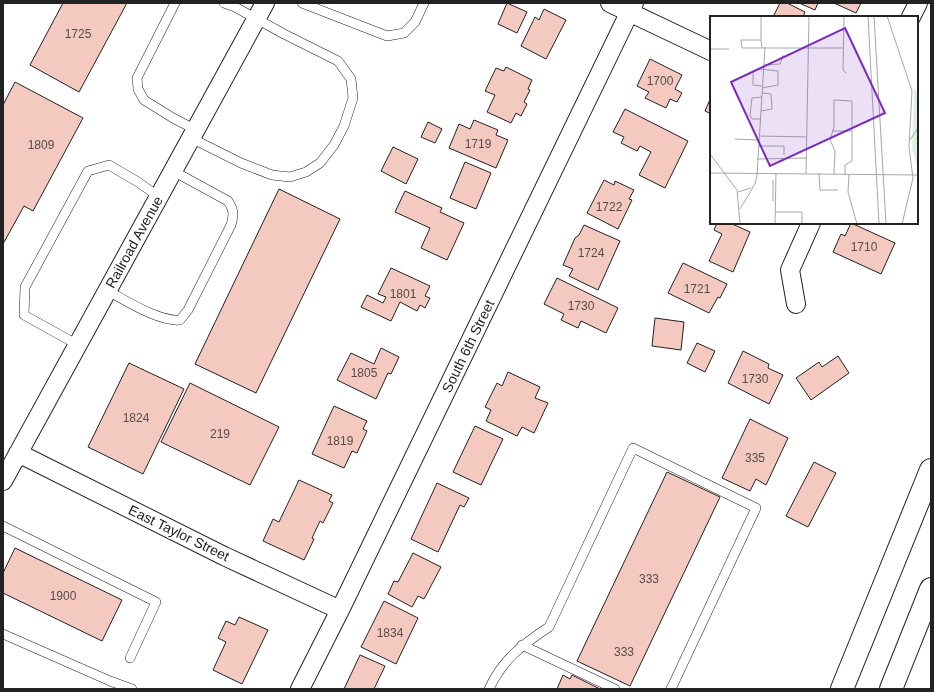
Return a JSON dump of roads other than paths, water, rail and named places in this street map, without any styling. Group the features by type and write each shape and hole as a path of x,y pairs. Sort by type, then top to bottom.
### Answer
{"highway":[{"path":"842,689 931,470"},
{"path":"891,689 931,589"}],"street":[{"name":"Railroad Avenue","path":"3,480 265,3"},
{"path":"610,3 632,8 710,50"},
{"path":"912,16 918,3"},
{"name":"South 6th Street","path":"300,689 340,610 632,8"},
{"path":"796,304 790,270 811,224"},
{"name":"East Taylor Street","path":"18,453 224,556 340,610"}],"lane":[{"path":"175,3 138,78 138,89 144,100 173,118 223,154 253,168 272,175 290,177 306,172 320,163 334,145 344,126 353,98 351,79 338,61 235,7 224,3"},
{"path":"302,3 387,36 404,33 415,22 424,3"},
{"path":"78,345 24,315 25,286 88,171 109,165 138,182 159,197"},
{"path":"108,291 160,318 180,320 188,310 234,217 233,209 228,201 173,172"},
{"path":"489,689 512,654 522,645 549,627 633,448 756,508 671,689"},
{"path":"3,526 156,602 130,658"},
{"path":"3,634 110,681 132,689"},
{"path":"522,645 615,689"}]}
